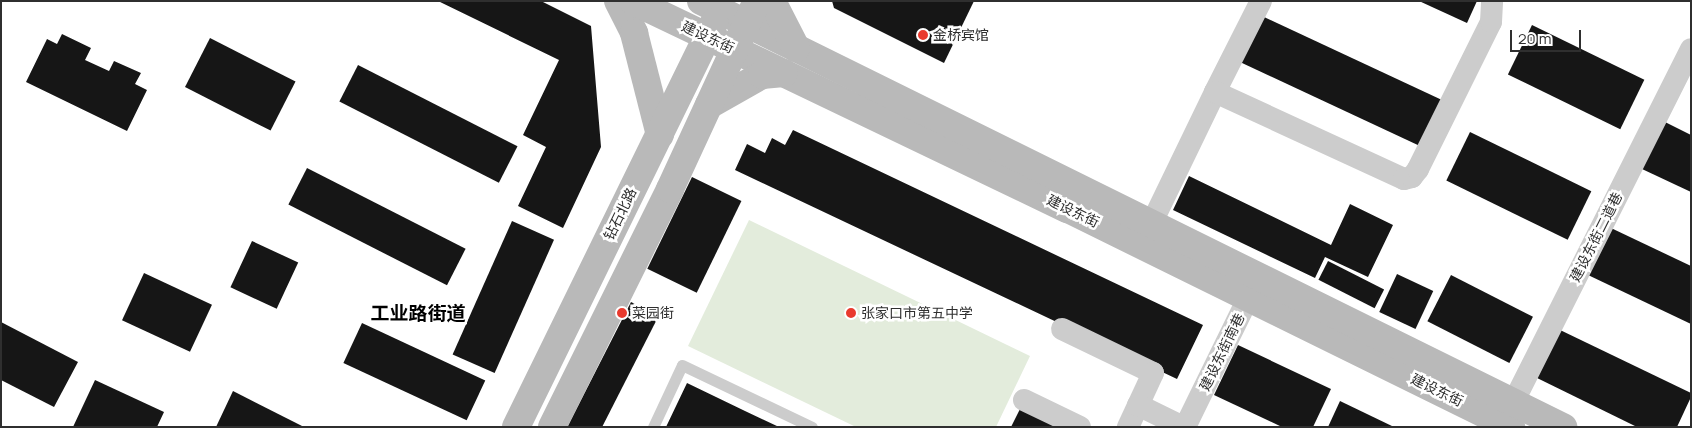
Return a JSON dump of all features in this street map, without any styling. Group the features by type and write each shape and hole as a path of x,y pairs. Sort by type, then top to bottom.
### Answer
{"main road":[{"path":"618,1 634,33 660,135"},
{"name":"建设东街","path":"633,1 734,50 1146,235 1254,287 1501,419 1562,427"},
{"path":"772,1 796,48"},
{"name":"钻石北路","path":"516,427 660,135 706,37 715,4"},
{"name":"建设东街","path":"715,4 752,12 796,48 1146,235"},
{"path":"552,427 670,189 752,12"},
{"path":"709,105 762,75 784,73"}],"street":[{"path":"1146,235 1261,1"},
{"path":"1215,92 1404,179 1412,177 1418,170 1491,22 1492,1"},
{"name":"建设东街二道巷","path":"1501,419 1691,49"},
{"name":"建设东街南巷","path":"1184,427 1254,287"},
{"path":"1062,329 1153,373 1128,427"},
{"path":"1024,400 1080,427"},
{"path":"1138,405 1184,427"}],"lane":[{"path":"654,427 682,365 812,427"}],"green space":[{"name":"张家口市第五中学","path":"749,220 1030,356 996,427 856,427 688,346"}],"building":[{"path":"438,1 541,1 591,26 601,147 563,228 518,206 546,147 523,135 559,60"},
{"name":"金桥宾馆","path":"832,1 974,1 944,63 834,8"},
{"path":"1419,1 1477,1 1467,23"},
{"path":"1262,16 1441,100 1420,146 1240,62"},
{"path":"1532,25 1644,80 1620,129 1508,74"},
{"path":"62,34 91,48 85,60 109,71 114,61 141,73 135,84 147,90 127,131 26,82 47,39 57,44"},
{"path":"210,38 296,82 271,131 185,87"},
{"path":"358,65 517,146 499,183 339,102"},
{"path":"1665,122 1691,135 1691,192 1642,169"},
{"path":"793,130 1203,325 1177,379 735,170 747,144 765,153 772,138 785,145"},
{"path":"1470,132 1591,191 1568,240 1446,181"},
{"path":"307,168 466,249 447,285 288,205"},
{"path":"1189,176 1331,245 1350,204 1393,225 1368,277 1325,257 1315,278 1173,210"},
{"path":"692,177 741,201 697,293 647,269"},
{"path":"512,221 554,240 495,373 453,354"},
{"path":"1611,228 1691,266 1691,324 1588,275"},
{"path":"252,241 298,263 277,309 230,287"},
{"path":"1328,261 1384,290 1375,308 1318,280"},
{"path":"144,273 212,305 190,352 122,320"},
{"path":"1397,274 1433,291 1416,329 1379,312"},
{"path":"1451,275 1533,317 1509,363 1427,321"},
{"path":"631,302 659,316 602,427 568,426"},
{"path":"1,322 78,362 54,407 1,380"},
{"path":"362,323 485,380 467,420 343,363"},
{"path":"1558,329 1691,393 1691,397 1677,427 1637,427 1535,377"},
{"path":"1238,345 1331,389 1313,427 1282,427 1214,395"},
{"path":"95,380 164,412 157,427 73,427"},
{"path":"687,383 745,411 779,427 666,427"},
{"path":"233,391 304,427 216,427"},
{"path":"1340,401 1394,427 1328,427"},
{"path":"1023,403 1072,427 1011,427"}],"place":[{"name":"金桥宾馆","path":"923,35"},
{"name":"菜园街","path":"622,313"},
{"name":"张家口市第五中学","path":"851,313"}],"district":[{"name":"工业路街道","path":"418,314"}]}
